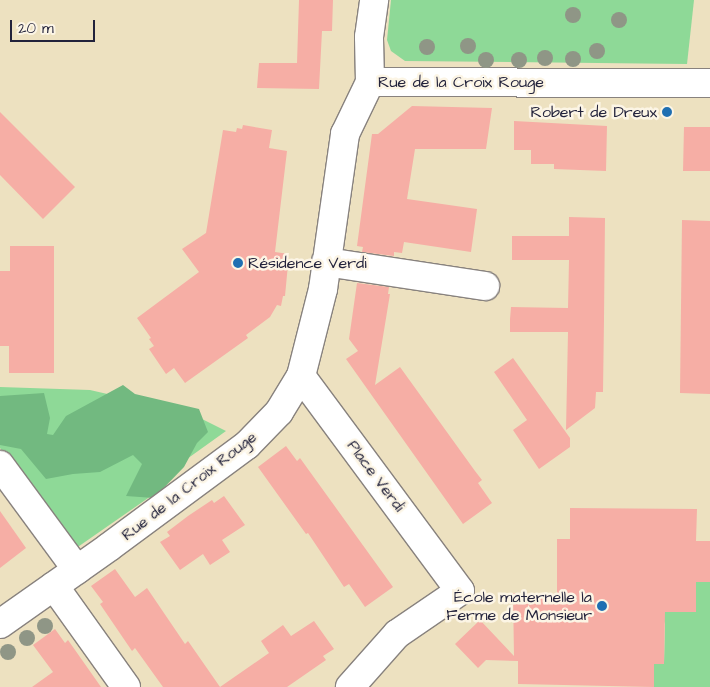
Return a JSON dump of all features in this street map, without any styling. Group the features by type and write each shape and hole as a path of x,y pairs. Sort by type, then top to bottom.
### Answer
{"street":[{"path":"370,82 369,37 374,0"},
{"name":"Rue de la Croix Rouge","path":"0,624 247,445 279,412 301,376 323,289 345,134 370,82 710,83"},
{"path":"326,262 484,286"},
{"name":"Place Verdi","path":"301,376 460,591 397,634 350,687"},
{"path":"0,465 77,570"},
{"path":"54,586 126,687"}],"green space":[{"path":"391,0 694,0 687,64 405,61 391,51 387,40"},
{"path":"123,385 135,394 199,409 208,432 197,443 184,467 154,498 126,496 142,464 133,455 100,472 46,479 21,449 0,445 0,396 44,393 50,418 47,434 53,435 66,416"},
{"path":"0,387 90,390 190,413 226,431 159,479 164,487 72,551 0,448"},
{"path":"696,582 710,582 710,687 654,687 654,672 641,672 641,664 664,663 665,624 661,612 696,612"}],"building":[{"path":"299,0 333,0 332,31 322,31 319,89 257,88 259,63 297,63"},
{"path":"412,106 492,108 486,149 415,149 407,199 477,209 471,252 404,242 402,253 394,252 394,256 362,252 363,247 357,246 372,134 378,134"},
{"path":"0,112 75,187 43,219 0,175"},
{"path":"514,121 607,126 606,171 554,169 554,164 531,164 531,150 514,150"},
{"name":"Résidence Verdi","path":"243,125 272,130 269,148 287,151 275,252 289,254 285,296 283,296 281,306 277,305 270,317 246,335 248,338 185,383 174,368 166,374 149,349 154,346 149,339 151,338 137,318 199,272 182,249 206,233 223,130 236,132 237,128 242,129"},
{"path":"684,127 710,127 710,171 683,171"},
{"path":"569,217 605,218 603,392 596,392 595,408 566,430 568,332 510,332 510,319 511,307 568,308 569,260 512,260 512,236 569,236"},
{"path":"682,220 710,221 710,394 680,393"},
{"path":"10,246 54,246 54,373 9,373 9,346 0,346 0,271 10,271"},
{"path":"357,283 389,287 388,294 390,294 375,385 400,367 482,480 478,483 492,503 463,524 346,359 358,351 349,339"},
{"path":"513,358 570,438 570,447 539,469 513,430 527,420 494,372"},
{"path":"286,446 297,461 300,458 393,587 365,607 349,584 344,587 308,533 306,534 258,467"},
{"path":"224,496 245,525 222,540 230,552 210,565 203,554 180,570 160,542 170,536 167,532 188,516 212,500 214,503"},
{"path":"570,508 697,509 696,541 710,541 710,582 696,582 696,612 665,612 664,664 654,664 654,687 518,684 518,661 486,660 478,668 455,644 480,620 514,656 513,593 557,594 557,539 570,539"},
{"path":"0,511 26,548 0,568"},
{"path":"115,569 135,597 147,588 185,644 188,641 220,687 163,687 135,648 132,651 100,604 103,602 91,586"},
{"path":"314,621 334,649 323,656 326,660 287,687 220,687 269,653 261,641 283,625 291,636"},
{"path":"55,629 65,643 68,640 101,687 32,687 53,672 33,645"}],"place":[{"name":"Robert de Dreux","path":"667,112"},
{"name":"Résidence Verdi","path":"238,263"},
{"name":"École maternelle la Ferme de Monsieur","path":"602,606"}]}
